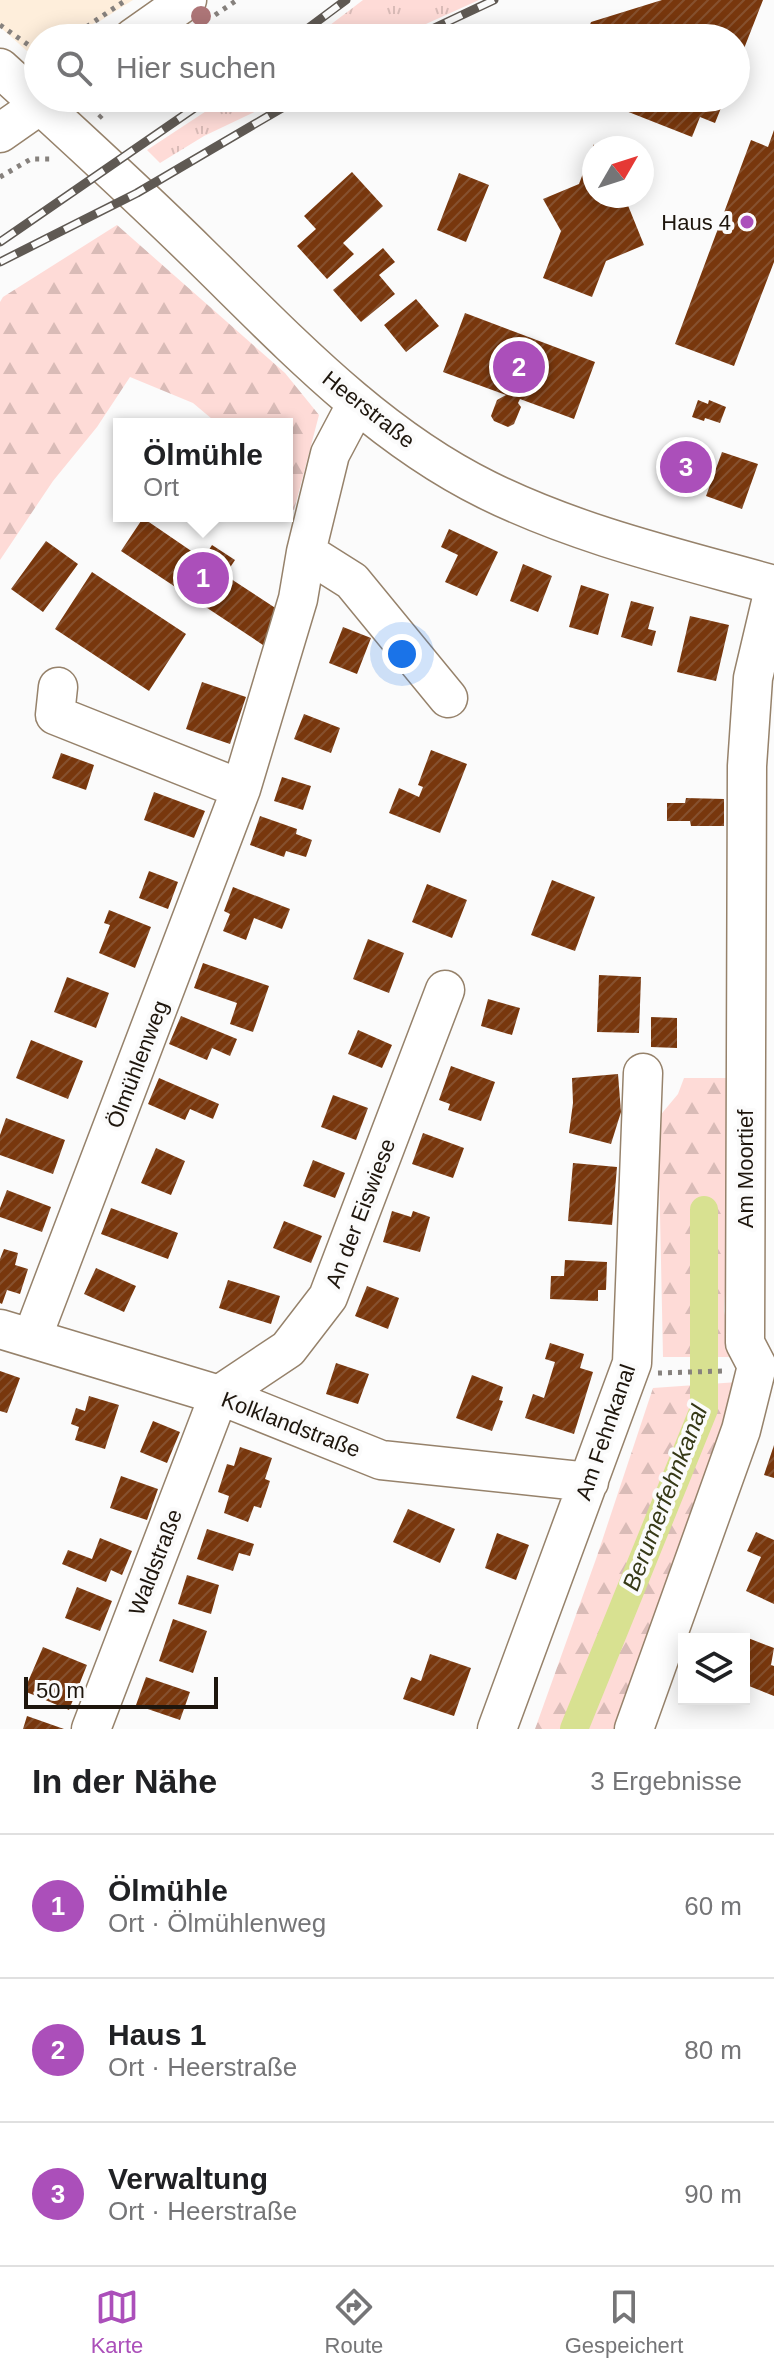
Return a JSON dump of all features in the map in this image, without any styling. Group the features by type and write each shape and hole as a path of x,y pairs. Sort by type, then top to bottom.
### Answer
{"street":[{"path":"153,24 187,0"},
{"name":"Heerstraße","path":"0,68 24,86"},
{"path":"0,133 31,112"},
{"name":"Heerstraße","path":"56,112 301,354 402,438 485,489 561,524 774,587"},
{"name":"Ölmühlenweg","path":"16,1334 241,789 298,599 330,454 357,403"},
{"path":"306,552 352,581 448,698"},
{"name":"Am Moortief","path":"756,1369 745,1343 747,766 753,678 774,587"},
{"path":"58,687 55,715 241,789"},
{"name":"An der Eiswiese","path":"219,1395 288,1349 328,1297 445,990"},
{"name":"Am Fehnkanal","path":"497,1729 632,1363 643,1073"},
{"name":"Kolklandstraße","path":"16,1334 219,1395 381,1460 589,1482"},
{"path":"634,1729 741,1430 756,1369"},
{"name":"Waldstraße","path":"91,1729 219,1395"}],"path":[{"path":"91,24 126,0"},
{"path":"0,25 24,42"},
{"path":"104,112 110,124"},
{"path":"0,177 31,159 51,159"},
{"path":"662,1374 756,1369"}],"shaded area":[{"path":"0,0 133,0 93,24 24,24 24,48 0,27"}],"green space":[{"path":"363,0 479,0 426,24 331,24"},
{"path":"205,112 255,112 204,136 160,163 147,150"},
{"path":"117,225 285,373 319,415 294,510 293,418 211,418 193,403 130,377 97,427 53,481 0,560 0,302 3,297"},
{"path":"684,1078 736,1078 724,1311 735,1357 663,1357 658,1118 678,1094"},
{"path":"738,1382 618,1729 535,1729 653,1388"}],"building":[{"path":"662,0 763,0 750,33 750,24 591,22"},
{"path":"629,112 719,112 715,123 700,117 692,137"},
{"name":"Haus 4","path":"774,130 774,262 734,366 675,344 751,140 768,147"},
{"path":"352,172 383,206 343,243 354,254 327,279 297,246 316,229 304,216"},
{"path":"459,173 489,185 466,242 437,230"},
{"path":"582,176 582,208 629,208 644,245 606,261 592,297 543,278 561,231 543,199 579,184"},
{"path":"383,248 395,262 379,275 395,294 361,322 333,290"},
{"path":"416,299 439,326 406,352 384,325"},
{"path":"465,313 595,362 574,419 520,399 518,403 521,407 514,424 508,427 494,421 491,416 497,400 506,395 443,372"},
{"path":"698,400 708,404 709,400 726,407 720,423 692,417"},
{"path":"678,441 708,452 694,492 664,482"},
{"path":"722,452 758,464 742,509 706,496"},
{"path":"140,522 149,522 203,559 212,545 235,560 225,575 283,613 263,645 121,551"},
{"path":"449,529 498,552 477,596 445,582 458,555 441,547"},
{"path":"46,541 78,564 43,612 11,589"},
{"path":"523,564 552,576 538,612 510,601"},
{"path":"92,572 186,634 149,691 55,629"},
{"path":"581,585 609,594 598,635 569,627"},
{"path":"631,601 654,607 648,629 656,631 652,646 621,637"},
{"path":"690,616 729,625 716,681 677,672"},
{"path":"343,627 371,638 357,674 329,663"},
{"path":"202,682 246,697 230,744 186,729"},
{"path":"304,714 340,728 331,753 294,739"},
{"path":"431,750 467,764 440,833 389,813 399,788 419,797 423,787 418,785"},
{"path":"61,753 94,765 86,790 52,778"},
{"path":"282,777 311,786 303,810 274,801"},
{"path":"154,792 205,811 194,838 144,820"},
{"path":"686,798 724,799 724,826 691,826 690,821 667,821 667,803 685,803"},
{"path":"260,816 297,829 296,834 312,840 306,857 286,851 284,857 250,845"},
{"path":"149,871 178,882 168,909 139,898"},
{"path":"552,880 595,897 575,951 531,935"},
{"path":"427,884 467,900 452,938 412,922"},
{"path":"233,887 290,909 282,929 254,918 246,940 223,931 230,914 224,911"},
{"path":"109,910 151,927 135,968 99,953 110,925 104,923"},
{"path":"368,939 404,953 389,993 353,979"},
{"path":"203,963 269,986 253,1032 230,1024 237,1003 194,988"},
{"path":"599,975 641,977 639,1033 597,1032"},
{"path":"67,977 109,993 96,1028 54,1012"},
{"path":"488,999 520,1008 512,1035 481,1026"},
{"path":"181,1016 237,1039 230,1056 212,1048 207,1060 169,1044"},
{"path":"651,1017 677,1018 677,1048 651,1047"},
{"path":"358,1030 392,1045 382,1068 348,1054"},
{"path":"31,1040 83,1061 68,1099 16,1078"},
{"path":"451,1066 495,1082 481,1121 448,1110 450,1104 439,1100"},
{"path":"618,1074 621,1112 611,1144 569,1133 572,1078"},
{"path":"159,1078 219,1104 213,1119 190,1109 185,1120 148,1104"},
{"path":"333,1095 368,1108 356,1140 321,1127"},
{"path":"6,1118 65,1140 53,1174 0,1155 0,1135"},
{"path":"423,1133 464,1148 453,1178 412,1164"},
{"path":"156,1148 185,1161 171,1195 141,1183"},
{"path":"313,1160 345,1173 335,1198 303,1186"},
{"path":"573,1163 617,1167 612,1225 568,1221"},
{"path":"7,1190 51,1207 42,1232 0,1217"},
{"path":"111,1208 178,1233 168,1259 101,1234"},
{"path":"392,1211 411,1217 413,1211 430,1217 420,1252 383,1242"},
{"path":"284,1221 322,1236 311,1263 273,1248"},
{"path":"4,1249 18,1253 15,1265 28,1269 20,1294 7,1290 2,1304 0,1259"},
{"path":"565,1260 607,1262 606,1290 598,1290 598,1301 550,1299 551,1276 564,1276"},
{"path":"96,1268 136,1286 124,1312 84,1294"},
{"path":"228,1280 280,1296 271,1324 219,1308"},
{"path":"367,1286 399,1298 388,1329 355,1316"},
{"path":"550,1343 584,1354 580,1368 593,1372 574,1434 525,1418 533,1394 544,1398 555,1362 545,1359"},
{"path":"336,1363 369,1374 358,1404 326,1394"},
{"path":"0,1371 20,1378 7,1413 0,1411"},
{"path":"472,1375 503,1387 499,1400 503,1401 492,1431 456,1418"},
{"path":"89,1396 119,1405 105,1449 75,1440 79,1427 71,1424 76,1408 85,1411"},
{"path":"153,1421 180,1432 167,1463 140,1452"},
{"path":"774,1445 774,1478 764,1475"},
{"path":"240,1447 272,1458 265,1479 270,1481 261,1508 254,1506 248,1522 224,1513 229,1496 218,1492 227,1464 234,1466"},
{"path":"121,1476 158,1489 147,1520 110,1508"},
{"path":"408,1509 455,1529 440,1563 393,1542"},
{"path":"207,1529 254,1544 250,1556 239,1553 233,1571 197,1559"},
{"path":"756,1532 774,1540 774,1604 746,1591 761,1557 747,1551"},
{"path":"497,1533 529,1545 516,1580 485,1568"},
{"path":"100,1538 132,1551 122,1575 111,1570 106,1582 62,1564 68,1550 92,1559"},
{"path":"187,1575 219,1585 211,1614 178,1604"},
{"path":"77,1587 112,1601 100,1631 65,1618"},
{"path":"173,1619 207,1631 193,1673 159,1661"},
{"path":"750,1639 774,1648 771,1665 774,1666 774,1696 750,1686"},
{"path":"43,1647 87,1665 69,1710 24,1691"},
{"path":"430,1654 471,1668 454,1716 403,1699 411,1677 421,1681"},
{"path":"146,1677 190,1692 180,1720 136,1705"},
{"path":"27,1716 64,1729 23,1729"}],"waterway":[{"name":"Berumerfehnkanal","path":"574,1729 704,1409 704,1210"}],"railway":[{"path":"314,24 346,0"},
{"path":"443,24 494,0"},
{"path":"0,242 189,112"},
{"path":"0,262 137,193 275,112"}],"place":[{"name":"Haus 4","path":"747,222"},
{"name":"Haus 1","path":"519,367"},
{"name":"Verwaltung","path":"686,467"},
{"name":"Ölmühle","path":"203,578"}]}
